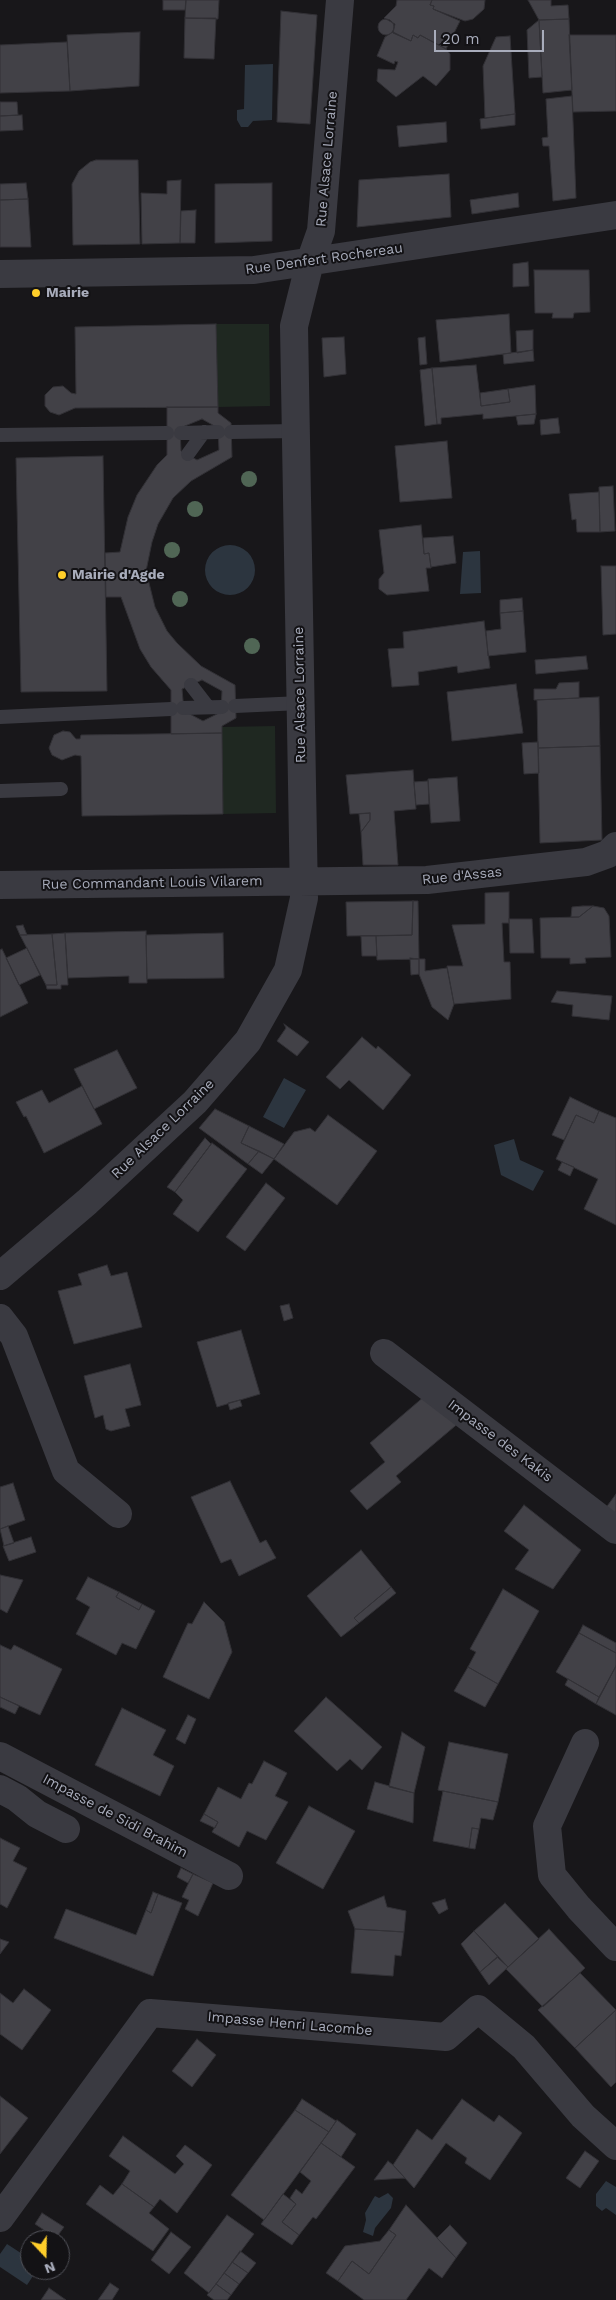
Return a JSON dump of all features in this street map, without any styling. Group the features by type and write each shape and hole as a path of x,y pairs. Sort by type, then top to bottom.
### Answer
{"street":[{"name":"Rue Alsace Lorraine","path":"0,1276 87,1202 195,1102 248,1042 288,970 304,898 294,326 322,221 340,0"},
{"name":"Rue Denfert Rochereau","path":"0,274 254,270 616,215"},
{"name":"Rue d'Assas","path":"303,880 427,880 586,862 608,854 616,846"},
{"name":"Rue Commandant Louis Vilarem","path":"0,885 303,880"},
{"path":"0,1318 14,1336 66,1471 118,1514"},
{"name":"Impasse des Kakis","path":"384,1353 616,1530"},
{"path":"584,1743 547,1826 552,1875 579,1908 616,1947"},
{"name":"Impasse de Sidi Brahim","path":"0,1756 229,1876"},
{"path":"0,1789 17,1798 37,1814 66,1829"},
{"name":"Impasse Henri Lacombe","path":"0,2218 150,2013 446,2037 478,2009 524,2047 583,2116 616,2146"}],"lane":[{"path":"0,436 296,431"},
{"path":"188,454 218,432"},
{"path":"191,685 222,707"},
{"path":"0,717 301,703"},
{"path":"0,791 61,789"}],"shaded area":[{"path":"273,64 272,120 253,121 248,127 241,127 237,120 237,110 244,109 245,65"},
{"path":"216,324 269,324 270,406 218,407"},
{"path":"225,545 235,545 248,552 255,565 255,575 248,588 235,595 225,595 216,591 209,584 205,575 205,565 209,556 216,549"},
{"path":"480,551 481,593 460,594 463,552"},
{"path":"275,726 276,813 223,814 222,727"},
{"path":"284,1078 306,1090 284,1128 263,1117"},
{"path":"514,1139 520,1160 544,1171 533,1191 501,1175 494,1145"},
{"path":"606,2181 616,2187 616,2215 606,2208 602,2211 596,2206 596,2194"},
{"path":"388,2193 393,2198 391,2208 375,2228 373,2236 363,2232 366,2220 365,2213 373,2199 375,2196 379,2198"},
{"path":"7,2244 20,2252 20,2280 30,2280 27,2285 0,2267 0,2254"}],"building":[{"path":"163,0 186,0 185,10 163,10"},
{"path":"186,0 219,0 218,19 185,18"},
{"path":"397,0 432,0 430,5 434,6 433,9 460,21 446,49 420,35 418,38 413,35 411,41 393,33 395,24 384,18 396,6"},
{"path":"432,0 485,0 484,9 473,19 465,21 433,9 434,6 430,5"},
{"path":"528,0 551,0 551,6 568,5 569,19 539,20"},
{"path":"281,11 317,15 310,124 277,122"},
{"path":"185,18 216,18 214,59 184,58"},
{"path":"383,19 389,19 394,24 392,33 383,35 378,30 378,24"},
{"path":"569,19 572,90 543,93 539,20"},
{"path":"539,20 542,77 529,78 527,30"},
{"path":"140,32 139,86 70,91 67,35"},
{"path":"393,32 411,41 413,35 418,38 420,35 446,49 450,54 450,70 436,86 423,76 396,97 377,81 378,69 395,70 398,62 395,61 394,64 377,56 385,37"},
{"path":"569,35 616,35 616,111 573,112"},
{"path":"510,36 515,114 485,118 483,66 496,37"},
{"path":"67,42 70,91 0,93 0,45"},
{"path":"572,96 576,198 553,201 549,146 543,146 542,138 548,137 546,99"},
{"path":"0,102 17,102 18,115 0,116"},
{"path":"515,114 515,125 481,129 480,119"},
{"path":"22,115 23,130 0,131 0,116"},
{"path":"446,122 447,142 399,147 397,126"},
{"path":"96,160 138,160 140,244 73,245 72,184 79,171 90,162"},
{"path":"449,174 451,217 357,227 359,180"},
{"path":"181,180 180,243 142,244 141,193 167,194 167,181"},
{"path":"26,183 28,199 0,200 0,184"},
{"path":"272,183 272,241 215,243 215,184"},
{"path":"518,193 519,207 472,214 470,200"},
{"path":"28,199 31,247 0,247 0,200"},
{"path":"196,210 195,243 180,243 181,211"},
{"path":"528,262 529,286 513,287 513,264"},
{"path":"534,270 589,270 590,312 574,313 573,318 552,318 553,313 535,313"},
{"path":"509,314 511,353 440,362 436,320"},
{"path":"216,324 218,407 75,408 59,415 50,412 45,406 45,395 53,387 63,386 71,393 76,394 75,327"},
{"path":"533,330 533,350 517,353 516,331"},
{"path":"344,337 346,374 324,377 322,338"},
{"path":"425,337 427,364 420,365 418,338"},
{"path":"533,350 534,361 504,364 503,354"},
{"path":"476,365 481,406 510,402 508,389 535,385 536,414 483,419 483,414 441,418 441,424 437,424 432,368"},
{"path":"432,368 437,424 425,426 420,370"},
{"path":"508,389 510,402 481,406 480,393"},
{"path":"167,407 218,407 218,413 231,423 232,457 191,481 173,498 158,524 146,571 155,607 167,631 201,666 235,685 236,718 222,726 222,733 171,734 171,690 151,667 140,649 121,597 106,597 105,553 120,552 128,517 137,495 157,465 167,455","holes":["202,419 218,428 219,450 197,460 181,451 180,428","202,680 222,691 221,712 203,721 184,711 182,689"]},
{"path":"536,414 534,424 518,425 516,416"},
{"path":"558,418 560,433 541,435 540,420"},
{"path":"447,441 452,498 400,502 395,446"},
{"name":"Mairie d'Agde","path":"103,456 107,691 21,692 16,458"},
{"path":"613,486 615,531 600,532 599,487"},
{"path":"599,492 600,532 577,532 576,519 572,520 569,494"},
{"path":"421,525 424,554 429,553 431,568 426,568 429,591 387,595 379,589 379,579 384,573 379,530"},
{"path":"453,536 456,563 431,567 429,553 424,554 423,538"},
{"path":"601,566 616,566 616,634 603,635"},
{"path":"522,598 523,611 500,613 500,600"},
{"path":"523,611 526,652 488,656 486,631 501,629 500,613"},
{"path":"484,621 490,668 458,673 457,666 418,672 419,685 392,687 388,649 404,648 403,632"},
{"path":"586,656 588,669 536,674 535,660"},
{"path":"579,682 579,698 534,700 534,689 556,689 559,683"},
{"path":"516,684 523,733 452,741 447,692"},
{"path":"599,697 600,746 538,748 537,700"},
{"path":"63,731 70,732 76,739 80,739 81,735 222,733 223,814 82,816 81,756 75,755 62,760 52,755 49,748 54,735"},
{"path":"538,742 539,773 524,774 522,743"},
{"path":"600,746 602,840 540,843 538,748"},
{"path":"413,770 416,809 394,811 398,865 363,865 361,832 370,820 370,813 350,814 346,775"},
{"path":"457,777 460,821 431,823 428,779"},
{"path":"428,781 429,804 416,805 414,782"},
{"path":"370,813 370,820 361,832 359,814"},
{"path":"509,892 509,923 502,923 504,962 510,962 511,999 454,1004 447,966 463,966 452,925 485,924 485,893"},
{"path":"413,901 412,935 347,936 346,902"},
{"path":"413,901 418,901 419,959 377,960 376,936 412,935"},
{"path":"593,906 579,917 571,917 572,907"},
{"path":"593,906 604,908 609,916 611,957 585,958 586,963 570,964 570,958 541,958 540,918 579,917"},
{"path":"509,919 532,919 534,953 510,953"},
{"path":"23,925 27,935 20,935 16,926"},
{"path":"146,931 147,983 129,983 129,976 68,978 65,933"},
{"path":"65,933 68,985 61,985 61,989 47,989 46,985 57,985 52,934"},
{"path":"223,933 224,978 147,979 146,935"},
{"path":"52,934 57,985 46,985 20,935"},
{"path":"361,936 376,936 377,956 362,956"},
{"path":"27,948 40,975 19,985 6,958"},
{"path":"2,949 28,1003 0,1017 0,950"},
{"path":"410,958 419,959 419,974 411,975"},
{"path":"419,959 425,959 425,971 447,968 454,1004 448,1020 432,1007 419,974"},
{"path":"557,991 612,996 609,1020 572,1016 573,1005 551,1002"},
{"path":"284,1024 309,1042 297,1056 277,1041 286,1028"},
{"path":"362,1037 376,1049 378,1046 411,1075 383,1110 349,1080 340,1089 326,1077"},
{"path":"117,1050 137,1088 94,1109 74,1069"},
{"path":"82,1086 102,1124 44,1153 26,1116 24,1117 16,1102 42,1090 49,1103"},
{"path":"570,1097 599,1111 594,1123 576,1115 564,1140 552,1135"},
{"path":"215,1109 249,1126 241,1143 259,1151 248,1164 199,1128"},
{"path":"599,1111 616,1118 616,1225 584,1209 598,1179 556,1159 576,1115 594,1123"},
{"path":"328,1115 377,1151 337,1205 274,1159 294,1132 310,1128 315,1132"},
{"path":"249,1126 284,1144 274,1159 241,1143"},
{"path":"205,1138 211,1144 175,1192 167,1187"},
{"path":"212,1143 247,1169 198,1232 173,1214 183,1200 175,1192"},
{"path":"259,1151 274,1159 262,1174 248,1164"},
{"path":"562,1162 574,1167 570,1176 558,1170"},
{"path":"266,1183 285,1198 245,1251 226,1237"},
{"path":"107,1265 111,1276 127,1272 142,1327 74,1344 58,1291 82,1285 78,1274"},
{"path":"289,1304 293,1318 284,1321 280,1306"},
{"path":"241,1330 260,1394 217,1407 197,1342"},
{"path":"130,1364 141,1405 125,1409 130,1426 111,1431 106,1429 103,1415 95,1418 84,1376"},
{"path":"426,1395 461,1421 396,1476 401,1482 367,1510 350,1491 385,1462 370,1443"},
{"path":"240,1400 242,1406 230,1410 228,1403"},
{"path":"230,1481 260,1543 266,1540 276,1558 239,1576 231,1559 221,1563 191,1497"},
{"path":"13,1483 25,1520 0,1529 0,1487"},
{"path":"616,1494 616,1517 605,1509"},
{"path":"524,1505 581,1550 553,1589 515,1569 529,1550 504,1531"},
{"path":"8,1526 14,1543 4,1546 0,1529"},
{"path":"31,1537 36,1552 9,1561 3,1546"},
{"path":"361,1550 391,1587 354,1618 359,1623 341,1637 307,1596"},
{"path":"0,1575 23,1580 7,1613 0,1609"},
{"path":"88,1577 119,1592 116,1597 139,1610 142,1604 155,1611 136,1649 122,1643 116,1655 76,1634 90,1607 76,1599"},
{"path":"391,1587 396,1593 359,1623 354,1618"},
{"path":"503,1589 539,1611 498,1684 468,1667 476,1652 470,1649"},
{"path":"119,1592 142,1604 139,1610 116,1597"},
{"path":"204,1602 224,1622 232,1652 209,1699 163,1677 188,1623 192,1624"},
{"path":"583,1625 616,1643 616,1653 579,1633"},
{"path":"579,1633 616,1653 616,1666 599,1697 556,1672"},
{"path":"0,1645 11,1650 14,1645 62,1669 40,1715 0,1697"},
{"path":"616,1666 616,1715 596,1704"},
{"path":"468,1667 498,1684 485,1707 454,1691"},
{"path":"568,1679 599,1697 596,1704 565,1685"},
{"path":"0,1697 19,1706 15,1714 0,1707"},
{"path":"326,1697 382,1747 362,1770 350,1759 337,1771 294,1731"},
{"path":"122,1708 166,1730 153,1755 174,1766 160,1796 95,1765"},
{"path":"188,1715 196,1719 185,1744 176,1739"},
{"path":"402,1732 425,1747 414,1793 389,1787"},
{"path":"449,1742 508,1754 498,1802 438,1790"},
{"path":"264,1761 287,1773 275,1796 288,1802 266,1840 247,1831 239,1847 212,1832 218,1822 204,1814 218,1787 241,1799 249,1783 252,1784"},
{"path":"375,1782 414,1793 413,1823 367,1809"},
{"path":"443,1791 498,1802 493,1820 481,1818 479,1829 472,1828 469,1848 433,1841"},
{"path":"309,1806 355,1831 323,1889 276,1863"},
{"path":"204,1814 218,1822 215,1828 200,1821"},
{"path":"472,1828 479,1829 475,1849 469,1848"},
{"path":"0,1838 20,1848 13,1861 27,1868 7,1908 0,1904"},
{"path":"181,1868 193,1874 188,1883 177,1877"},
{"path":"193,1874 213,1883 198,1916 185,1909 189,1900 182,1897"},
{"path":"153,1892 158,1894 151,1913 146,1910"},
{"path":"158,1894 182,1903 153,1976 54,1938 66,1909 136,1935 146,1910 151,1913"},
{"path":"384,1896 387,1907 406,1911 404,1932 355,1929 348,1911"},
{"path":"445,1899 448,1909 439,1914 432,1903"},
{"path":"505,1903 539,1939 508,1967 474,1931"},
{"path":"355,1929 404,1932 401,1956 395,1955 393,1976 351,1973"},
{"path":"549,1929 585,1968 543,2007 506,1969"},
{"path":"474,1931 498,1957 480,1972 461,1944"},
{"path":"0,1939 9,1942 0,1954"},
{"path":"497,1957 508,1967 489,1985 480,1972"},
{"path":"580,1973 616,2010 575,2048 538,2010"},
{"path":"24,1989 51,2010 22,2050 0,2034 0,1993 13,2003"},
{"path":"616,2010 616,2082 611,2087 575,2048"},
{"path":"197,2039 216,2055 192,2087 172,2071"},
{"path":"0,2096 28,2118 0,2154"},
{"path":"302,2099 336,2121 329,2132 295,2110"},
{"path":"462,2099 494,2122 499,2115 522,2133 490,2180 465,2163 467,2158 446,2143 414,2188 393,2165 417,2129 432,2140"},
{"path":"295,2110 329,2132 264,2220 231,2195"},
{"path":"337,2120 356,2134 341,2157 321,2143"},
{"path":"123,2136 175,2174 184,2164 176,2156 185,2145 212,2165 177,2213 160,2199 154,2207 122,2184 130,2171 109,2156"},
{"path":"321,2143 355,2167 316,2219 313,2217 299,2235 282,2222 296,2204 290,2198 296,2189 302,2194 311,2181 300,2172"},
{"path":"585,2151 599,2161 580,2188 566,2178"},
{"path":"388,2161 393,2165 405,2178 374,2180"},
{"path":"122,2184 154,2207 149,2213 169,2229 153,2251 86,2204 100,2185 113,2195"},
{"path":"283,2194 296,2204 282,2222 299,2235 292,2245 261,2224"},
{"path":"406,2205 456,2258 442,2278 429,2268 406,2300 364,2300 338,2281 352,2261 369,2274 396,2235 389,2230"},
{"path":"42,2213 64,2227 62,2230 44,2230 35,2224"},
{"path":"227,2215 254,2234 209,2293 184,2273"},
{"path":"450,2225 467,2243 456,2258 437,2238"},
{"path":"389,2230 396,2235 369,2274 352,2261 338,2281 326,2273 345,2246 380,2241"},
{"path":"171,2232 191,2247 169,2274 151,2260"},
{"path":"240,2251 256,2263 248,2273 232,2262"},
{"path":"232,2262 248,2273 239,2284 224,2273"},
{"path":"224,2273 239,2284 231,2295 216,2284"},
{"path":"110,2283 119,2289 112,2300 98,2300"},
{"path":"216,2284 231,2295 227,2300 214,2300 207,2295"},
{"path":"49,2288 66,2300 41,2300"}],"place":[{"name":"Mairie","path":"36,293"},
{"name":"Mairie d'Agde","path":"62,575"}]}
